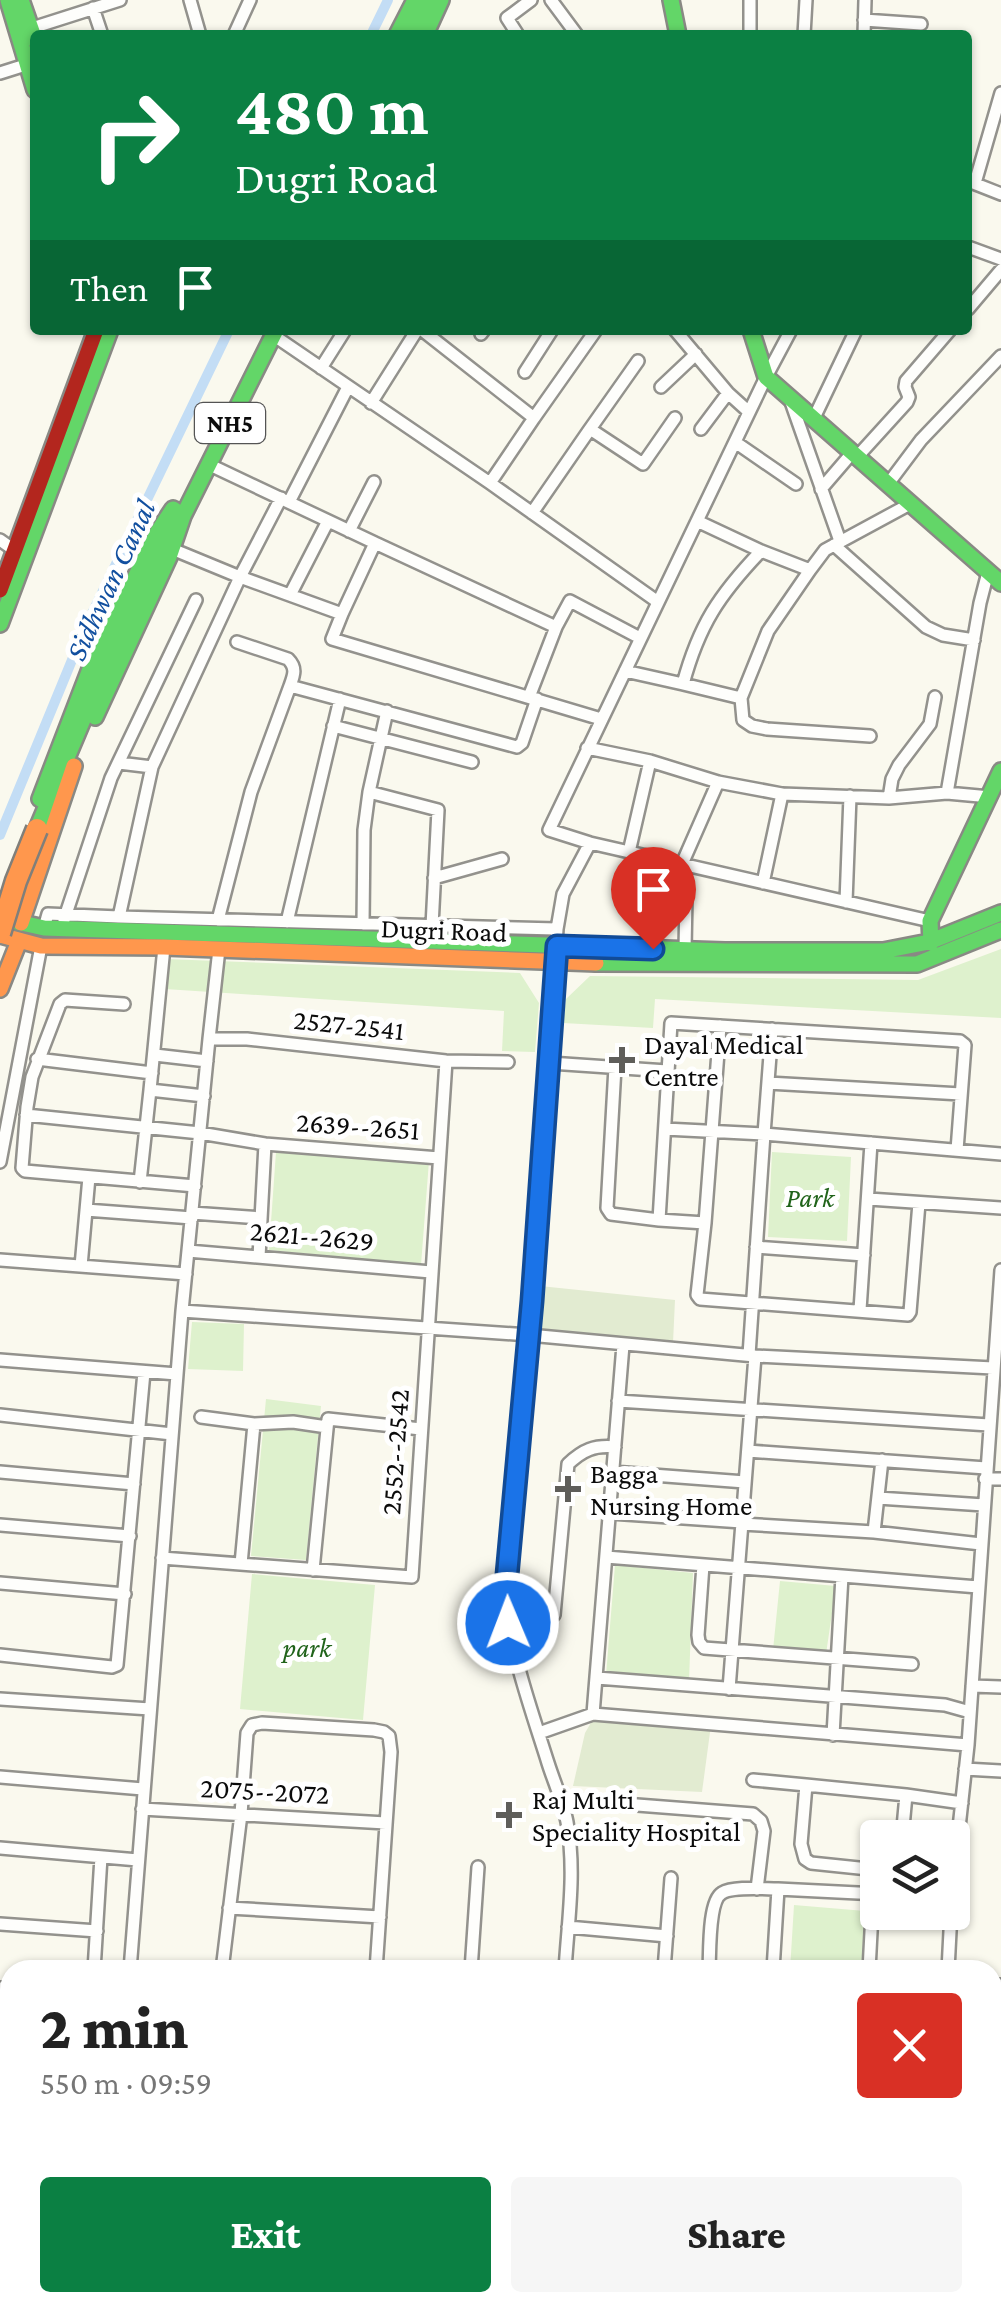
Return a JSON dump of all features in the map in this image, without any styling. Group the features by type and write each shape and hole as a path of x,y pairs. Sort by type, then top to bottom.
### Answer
{"main road":[{"path":"8,0 30,60"},
{"path":"21,0 32,30"},
{"path":"400,30 416,0"},
{"path":"412,30 427,0"},
{"path":"426,30 441,0"},
{"path":"671,0 677,30"},
{"path":"0,590 94,335"},
{"path":"0,624 13,549 109,335"},
{"name":"NH5","path":"174,527 210,466 269,335"},
{"name":"NH5","path":"7,928 16,881 58,774 269,335"},
{"path":"753,335 766,378 994,577"},
{"path":"931,943 930,921 946,881 1001,771"},
{"name":"Dugri Road","path":"7,928 684,950 883,951 931,943 1001,913"},
{"path":"0,989 7,928"},
{"name":"Dugri Road","path":"53,929 164,947 219,950 556,946 640,965 901,966 934,958 1001,930"}],"street":[{"path":"43,30 120,0"},
{"path":"190,0 199,30"},
{"path":"236,30 250,0"},
{"path":"515,30 507,18 531,0"},
{"path":"551,0 572,30"},
{"path":"750,0 750,30"},
{"path":"804,30 806,0"},
{"path":"864,0 864,30"},
{"path":"93,8 100,30"},
{"path":"864,20 921,24"},
{"path":"0,73 30,63"},
{"path":"972,179 1001,93"},
{"path":"972,182 1001,194"},
{"path":"972,248 1001,259"},
{"path":"972,304 1001,270"},
{"path":"274,335 658,602"},
{"path":"322,368 341,335"},
{"path":"371,402 417,335"},
{"path":"426,335 534,418"},
{"path":"524,372 549,335"},
{"path":"490,483 592,335"},
{"path":"680,335 728,393 750,412"},
{"path":"788,335 549,830 590,843 930,921"},
{"path":"814,418 854,335"},
{"path":"821,489 907,402 906,381 946,335"},
{"path":"661,387 696,354"},
{"path":"888,484 921,440 1001,356"},
{"path":"532,513 638,362"},
{"path":"119,917 152,767 240,577 348,387"},
{"path":"701,429 728,393"},
{"path":"790,398 837,543 926,627 943,635 974,640"},
{"path":"590,429 643,464 675,418"},
{"path":"735,442 796,484"},
{"path":"210,466 556,626"},
{"path":"349,530 374,482"},
{"path":"870,736 752,726 743,720 741,698 768,631 826,550 910,504"},
{"path":"290,595 328,521"},
{"path":"697,521 810,570"},
{"path":"174,527 240,577 342,614"},
{"path":"375,543 332,639 601,719"},
{"path":"683,684 702,627 732,582 761,551"},
{"path":"947,794 980,603 994,577"},
{"path":"0,1162 53,929 111,778 196,600"},
{"path":"290,686 518,747 556,626 567,604 573,602 640,638"},
{"path":"218,920 252,792 294,672 288,659 237,642"},
{"path":"625,671 741,698"},
{"path":"888,798 899,765 930,724 934,698"},
{"path":"287,922 340,699"},
{"path":"363,924 364,830 387,711"},
{"path":"334,726 472,762"},
{"path":"587,748 650,761 718,782 782,794 990,797"},
{"path":"628,852 650,761"},
{"path":"119,762 152,767"},
{"path":"682,864 718,782"},
{"path":"369,792 438,810 432,926"},
{"path":"763,883 782,794"},
{"path":"846,902 850,796"},
{"path":"566,1960 570,1849 566,1816 512,1640 505,1597 529,1335 556,946 563,894 590,843"},
{"path":"434,878 502,859"},
{"path":"641,896 686,898 684,950"},
{"path":"53,929 119,917 432,926 556,946"},
{"path":"140,1182 164,947"},
{"path":"131,1960 182,1311 219,950"},
{"path":"124,1004 65,1000 58,1008 37,1060 26,1115 21,1162 24,1170 195,1186"},
{"path":"659,1220 671,1023 960,1041 965,1045 957,1150"},
{"path":"720,1026 698,1298 910,1314 919,1203"},
{"path":"728,1689 748,1450 756,1247 772,1029"},
{"name":"2527-2541","path":"209,1039 247,1039 446,1061 508,1062"},
{"path":"155,1055 207,1060"},
{"path":"37,1060 152,1073"},
{"name":"2552--2542","path":"313,1570 412,1577 446,1061"},
{"path":"550,1063 668,1071"},
{"path":"615,1068 607,1208 611,1214 705,1223"},
{"path":"768,1083 962,1094"},
{"path":"150,1090 204,1096"},
{"path":"26,1115 200,1132 265,1144"},
{"path":"665,1129 1001,1154"},
{"path":"860,1310 871,1143"},
{"name":"2639--2651","path":"259,1257 265,1144 439,1158"},
{"path":"80,1266 88,1177"},
{"path":"868,1199 1001,1208"},
{"name":"2621--2629","path":"86,1210 261,1218"},
{"path":"756,1247 864,1255"},
{"name":"2621--2629","path":"188,1250 431,1272"},
{"path":"0,1260 186,1274"},
{"path":"960,1820 1001,1270"},
{"path":"182,1311 529,1335 752,1356 992,1368"},
{"path":"593,1714 623,1345"},
{"path":"0,1360 177,1374"},
{"path":"0,1656 117,1665 144,1372"},
{"path":"618,1401 989,1425"},
{"path":"0,1415 172,1434"},
{"path":"200,1417 254,1424 328,1423 421,1429"},
{"path":"162,1558 313,1570 328,1423"},
{"path":"241,1564 254,1424"},
{"path":"530,1611 554,1615 568,1464 580,1452 599,1446 615,1448"},
{"path":"748,1450 882,1460 986,1473 1001,1479"},
{"path":"874,1532 882,1460"},
{"path":"0,1472 134,1484"},
{"path":"613,1472 745,1482"},
{"path":"878,1498 984,1505"},
{"path":"610,1513 874,1532 981,1544"},
{"path":"0,1526 130,1536"},
{"path":"606,1557 978,1587"},
{"path":"703,1565 699,1642 704,1648 912,1664"},
{"path":"833,1735 842,1576"},
{"path":"0,1583 125,1594"},
{"path":"597,1678 945,1705 970,1712"},
{"path":"972,1686 1001,1687"},
{"path":"0,1698 150,1709"},
{"path":"538,1732 593,1714 968,1745"},
{"path":"223,1960 247,1733 252,1725 262,1723 384,1732 389,1736 377,1960"},
{"path":"966,1769 1001,1771"},
{"path":"0,1777 143,1789"},
{"path":"754,1780 962,1803"},
{"path":"806,1785 800,1844 805,1860 860,1868"},
{"path":"904,1820 906,1795"},
{"path":"560,1799 753,1814 760,1818 764,1831 757,1890"},
{"name":"2075--2072","path":"142,1809 386,1823"},
{"path":"0,1848 138,1860"},
{"path":"95,1960 101,1856"},
{"path":"472,1960 478,1866"},
{"path":"665,1960 671,1878"},
{"path":"774,1960 778,1889"},
{"path":"711,1960 714,1900 728,1890 860,1893"},
{"path":"229,1908 380,1917"},
{"path":"0,1924 96,1931"},
{"path":"568,1927 667,1936"},
{"path":"870,1960 873,1930"},
{"path":"949,1960 950,1930"}],"green space":[{"path":"1001,949 1001,1018 655,999 653,1028 563,1023 566,999 590,976 918,980"},
{"path":"166,959 520,973 539,1003 535,1052 502,1051 504,1011 165,989"},
{"path":"276,1152 429,1161 421,1265 269,1250"},
{"name":"Park","path":"772,1152 851,1157 847,1241 768,1237"},
{"path":"540,1286 675,1300 673,1343 536,1333"},
{"path":"192,1322 244,1324 243,1371 188,1369"},
{"name":"park","path":"266,1399 321,1406 306,1560 251,1556"},
{"path":"615,1565 693,1573 689,1681 606,1675"},
{"name":"park","path":"252,1574 375,1585 363,1720 240,1709"},
{"path":"780,1581 836,1586 826,1654 773,1650"},
{"path":"596,1714 711,1725 702,1792 573,1786 585,1733"},
{"path":"794,1905 860,1911 860,1930 864,1930 862,1960 791,1960"}],"waterway":[{"name":"Sidhwan Canal","path":"373,30 388,0"},
{"name":"Sidhwan Canal","path":"0,835 86,626 227,335"}],"traffic: fast":[{"path":"8,0 30,73"},
{"path":"21,0 32,30"},
{"path":"400,30 415,0"},
{"path":"412,30 427,0"},
{"path":"427,30 441,0"},
{"path":"671,0 677,30"},
{"path":"0,624 108,335"},
{"path":"37,829 98,684 172,528 183,516 274,335"},
{"path":"753,335 766,377 1001,583"},
{"path":"40,799 90,669 157,533 173,509 183,516 169,557 95,717"},
{"path":"931,943 930,921 1001,771"},
{"path":"0,918 44,928 725,951 883,951 929,942 1001,913"},
{"path":"596,963 917,964 1001,930"}],"traffic: slow":[{"path":"21,923 74,766"},
{"path":"0,933 37,829"},
{"path":"0,935 41,946 596,963"},
{"path":"0,989 19,941"}],"traffic: jam":[{"path":"0,590 94,335"}],"place":[{"name":"Dayal Medical Centre","path":"622,1060"},
{"name":"Bagga Nursing Home","path":"568,1489"},
{"name":"Raj Multi Speciality Hospital","path":"509,1815"}],"route":[{"path":"508,1623 505,1597 532,1301 557,946 653,949"}]}
